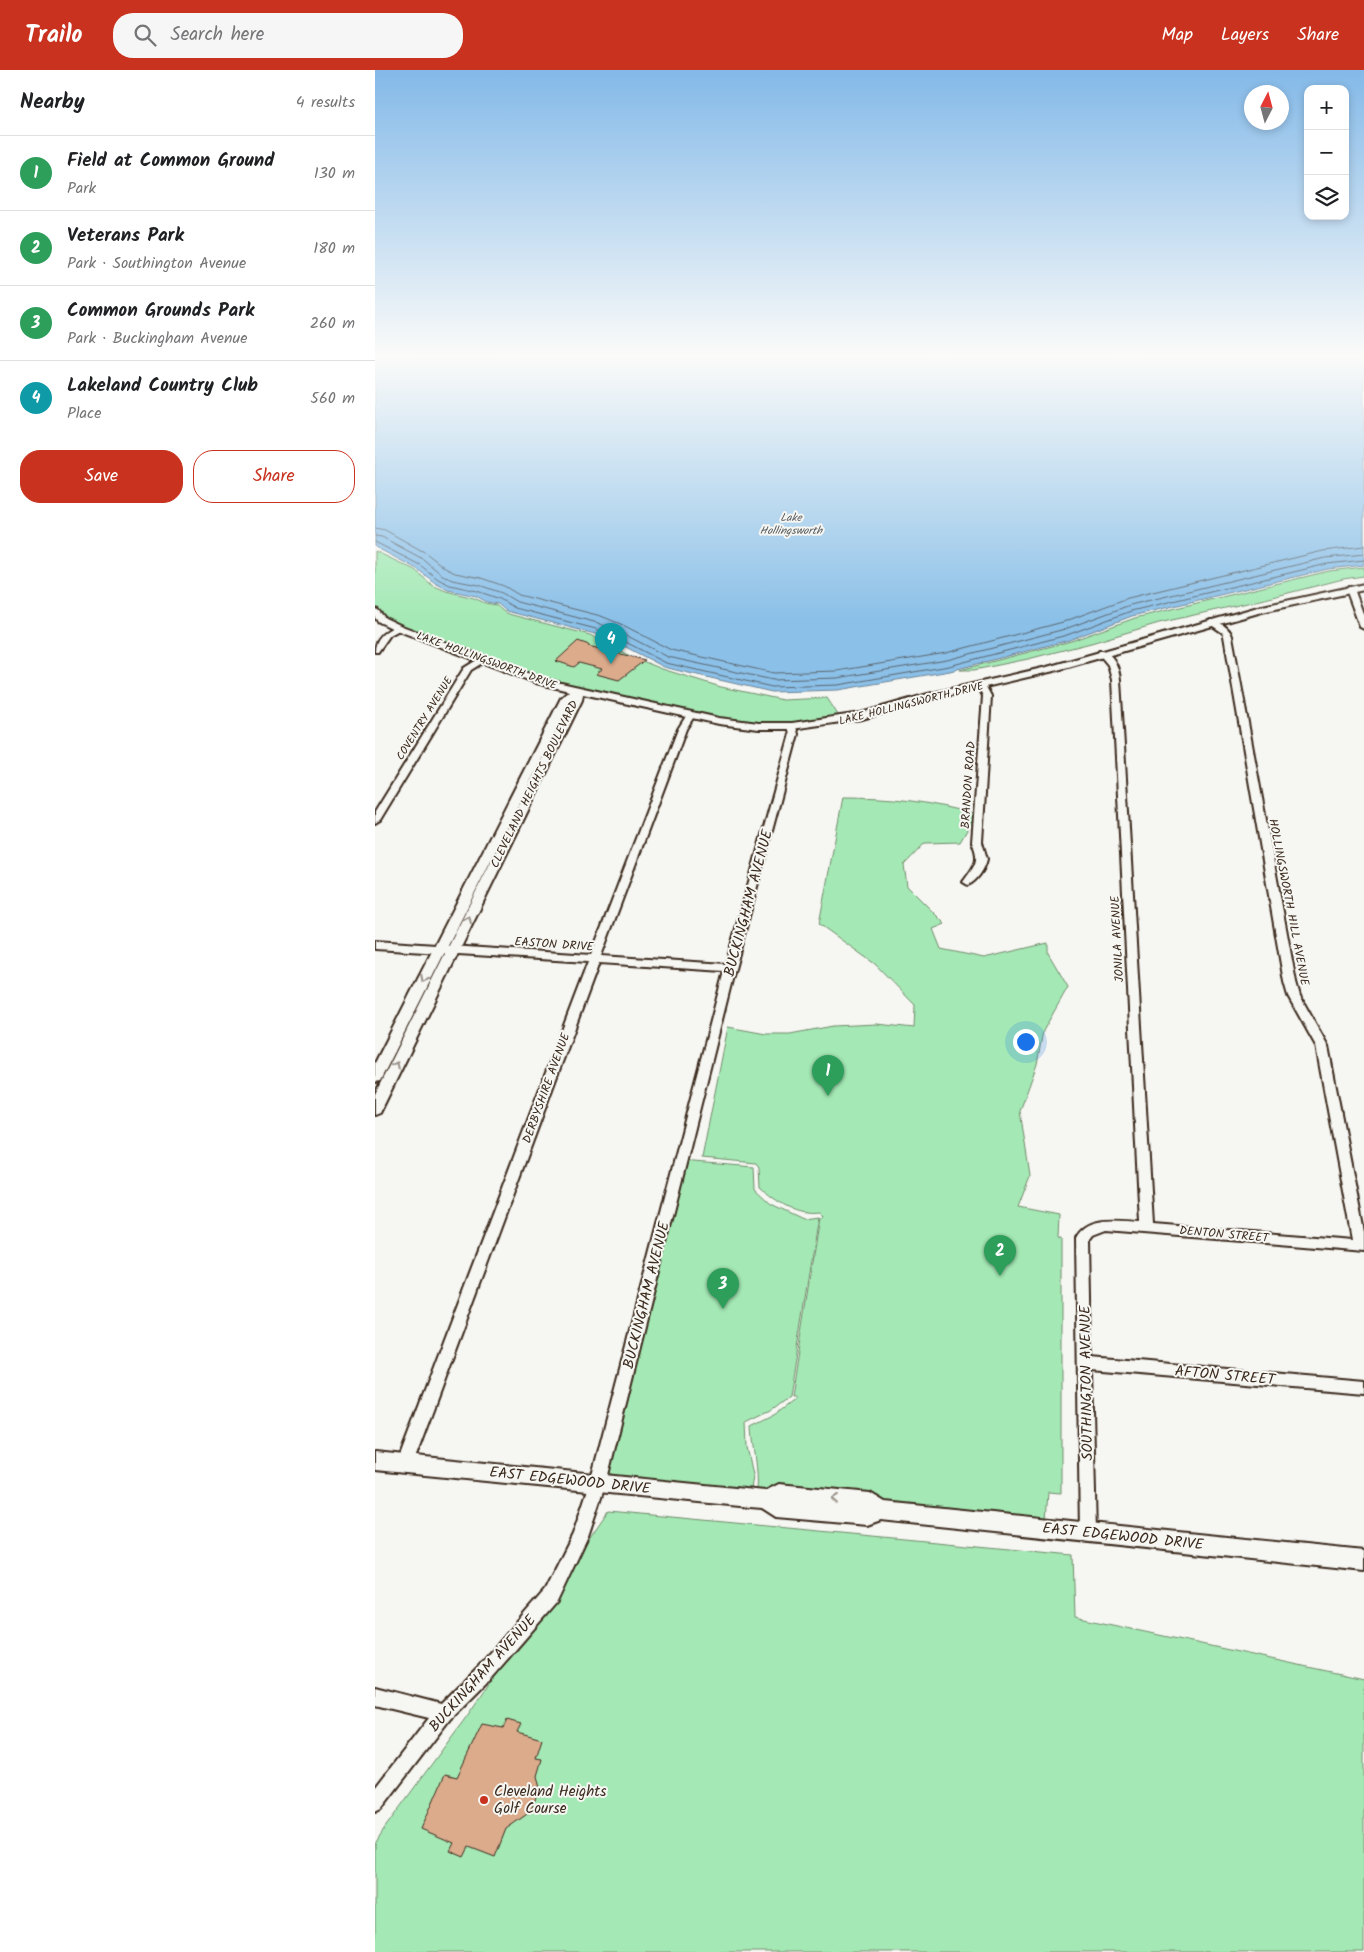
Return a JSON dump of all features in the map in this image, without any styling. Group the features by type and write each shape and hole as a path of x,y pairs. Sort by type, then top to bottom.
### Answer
{"street":[{"name":"LAKE HOLLINGSWORTH DRIVE","path":"375,612 382,620 397,628 540,681 691,715 742,724 792,726 862,716 932,696 1050,669 1213,622 1364,587"},
{"path":"1350,590 1364,627"},
{"path":"375,620 397,628"},
{"name":"HOLLINGSWORTH HILL AVENUE","path":"1213,622 1227,632 1229,636 1290,982 1294,996 1322,1046 1362,1246"},
{"path":"375,650 387,633 397,628"},
{"name":"JONILA AVENUE","path":"1102,653 1108,656 1117,680 1147,1228"},
{"name":"COVENTRY AVENUE","path":"375,820 468,668 483,660"},
{"name":"BRANDON ROAD","path":"967,882 980,867 983,857 977,842 987,696 981,685"},
{"name":"CLEVELAND HEIGHTS BOULEVARD","path":"375,1077 439,949 577,700 578,690"},
{"name":"DERBYSHIRE AVENUE","path":"405,1464 546,1091 593,960 679,736 691,715"},
{"name":"BUCKINGHAM AVENUE","path":"375,1803 444,1713 485,1672 551,1596 581,1536 598,1483 730,968 794,734 792,726"},
{"name":"CLEVELAND HEIGHTS BOULEVARD","path":"375,1108 453,950 519,804"},
{"name":"EASTON DRIVE","path":"375,945 730,968"},
{"name":"DENTON STREET","path":"1086,1234 1088,1231 1106,1225 1362,1246"},
{"name":"SOUTHINGTON AVENUE","path":"1086,1234 1083,1238 1088,1533"},
{"name":"AFTON STREET","path":"1086,1363 1364,1387"},
{"name":"EAST EDGEWOOD DRIVE","path":"375,1461 766,1500 776,1508 867,1516 881,1511 1364,1561"},
{"path":"375,1696 444,1713"}],"green space":[{"path":"375,551 415,570 432,585 446,591 496,605 504,612 512,615 590,635 630,656 662,669 721,687 783,700 827,698 840,718 792,724 721,719 542,678 399,625 385,618 375,607"},
{"path":"1364,567 1364,576 1343,579 1159,623 1028,659 974,670 960,670 1071,641 1135,618 1329,571"},
{"path":"843,797 909,801 973,814 973,820 960,842 925,843 904,865 907,886 945,924 933,929 941,949 984,958 1048,943 1048,953 1068,987 1043,1031 1037,1064 1020,1111 1030,1176 1018,1207 1059,1215 1058,1238 1061,1239 1061,1493 1048,1492 1046,1520 887,1503 886,1501 765,1490 763,1492 757,1491 752,1426 774,1415 795,1399 795,1397 791,1397 819,1218 823,1216 819,1212 794,1209 766,1193 760,1187 759,1167 756,1163 702,1158 728,1027 766,1034 790,1034 833,1026 877,1024 914,1028 915,1005 875,964 819,924"},
{"path":"681,1161 754,1167 755,1189 771,1204 803,1219 818,1217 789,1397 771,1410 746,1422 747,1447 753,1475 750,1498 598,1483"},
{"name":"Cleveland Heights Golf Course","path":"608,1511 1073,1555 1075,1617 1364,1679 1364,1952 375,1952 375,1844 467,1716"}],"water":[{"name":"Lake Hollingsworth","path":"375,444 1364,444 1364,565 1328,569 1132,616 1069,640 950,671 838,690 772,692 664,667 616,642 595,634 506,611 498,604 487,602 476,596 448,590 417,569 375,546"}],"building":[{"path":"578,641 588,646 645,660 619,680 596,674 602,669 579,663 574,667 556,661"},
{"name":"Cleveland Heights Golf Course","path":"507,1720 521,1724 517,1732 542,1739 536,1758 542,1759 537,1776 540,1788 530,1812 506,1829 495,1857 469,1847 464,1857 450,1851 454,1843 421,1829 445,1774 457,1777 482,1724 503,1728"}],"place":[{"name":"Lakeland Country Club","path":"611,664"},
{"name":"Field at Common Ground","path":"828,1096"},
{"name":"Veterans Park","path":"1000,1276"},
{"name":"Common Grounds Park","path":"723,1309"},
{"name":"Cleveland Heights Golf Course","path":"484,1800"}]}
